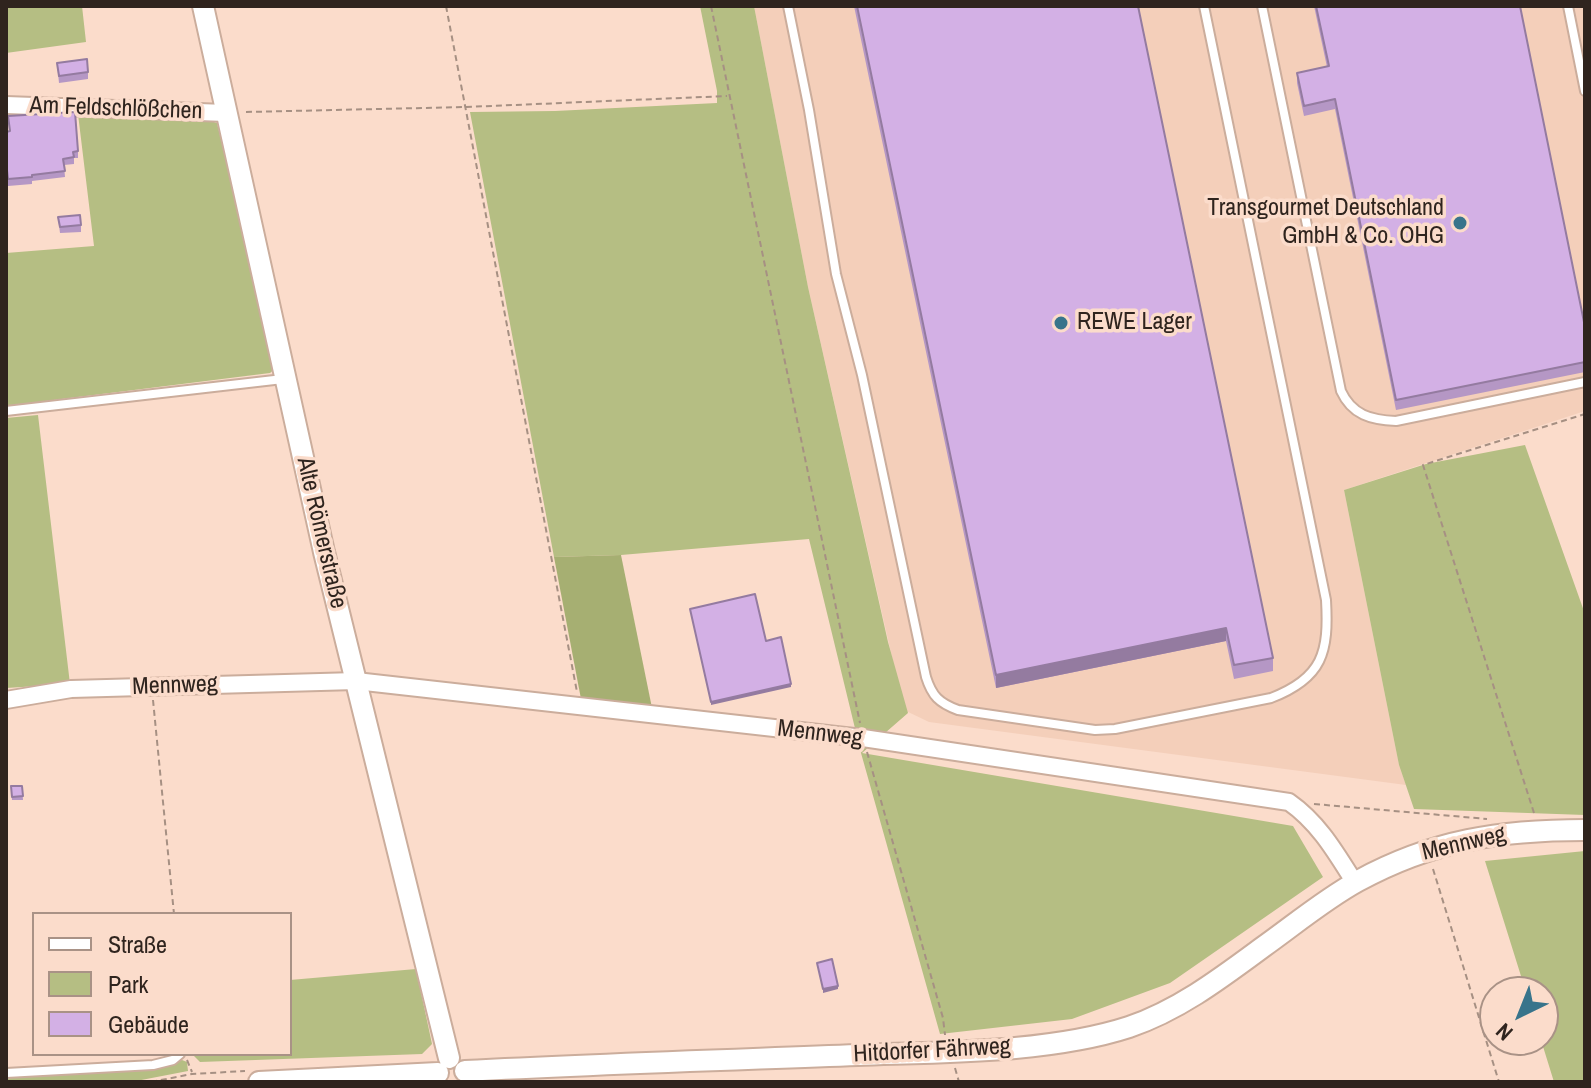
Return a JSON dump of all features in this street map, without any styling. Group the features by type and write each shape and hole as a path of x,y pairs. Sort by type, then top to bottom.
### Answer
{"street":[{"name":"Alte Römerstraße","path":"203,6 356,681 451,1073"},
{"name":"Am Feldschlößchen","path":"6,105 226,113"},
{"name":"Mennweg","path":"6,700 71,689 356,681 863,738 1289,802"},
{"path":"1289,802 1325,836 1355,883"},
{"name":"Mennweg","path":"1355,883 1427,850 1485,836 1536,830 1585,830"},
{"name":"Hitdorfer Fährweg","path":"259,1082 951,1052 1064,1042 1130,1027 1169,1010 1210,986 1355,883"}],"lane":[{"path":"788,6 836,274 862,375 926,677 932,693 937,700 958,710 1095,730 1115,729 1271,698 1289,691 1311,675 1325,647 1328,628 1326,600 1204,6"},
{"path":"1262,6 1341,391 1346,402 1363,415 1376,420 1396,421 1585,382"},
{"path":"1568,6 1585,91"},
{"path":"6,411 286,378"},
{"path":"6,1073 153,1065 178,1056"}],"path":[{"path":"446,6 579,706"},
{"path":"711,6 863,738 959,1082"},
{"path":"226,113 728,96"},
{"path":"1536,830 1535,817 1423,465 1585,414"},
{"path":"151,687 174,912"},
{"path":"1289,802 1480,819"},
{"path":"1427,850 1499,1082"},
{"path":"182,1056 189,1063 192,1074"}],"shaded area":[{"path":"754,6 1585,6 1585,411 1344,490 1399,765 1406,785 929,722 904,710 808,287"}],"green space":[{"path":"6,6 82,6 86,42 6,53"},
{"path":"700,6 754,6 808,287 888,642 908,713 862,753 1293,826 1323,877 1170,983 1072,1019 940,1034 861,753 809,539 621,555 554,557 470,112 717,103"},
{"path":"78,114 202,118 217,123 277,367 270,373 6,406 6,253 94,246"},
{"path":"38,415 70,684 6,688 6,418"},
{"path":"1525,445 1585,614 1585,815 1414,809 1399,765 1344,490 1426,464"},
{"path":"621,555 652,708 581,699 554,557"},
{"path":"1585,851 1585,1082 1554,1082 1546,1056 1559,1056 1559,976 1521,976 1485,861"},
{"path":"416,969 432,1044 422,1054 200,1062 194,1056 292,1056 292,980"},
{"path":"182,1060 187,1062 188,1071 131,1082 6,1082 6,1078 136,1071"}],"building":[{"name":"REWE Lager","path":"857,6 1138,6 1273,658 1234,665 1226,628 996,675"},
{"name":"Transgourmet Deutschland GmbH & Co. OHG","path":"1316,6 1520,6 1585,327 1585,362 1396,400 1335,99 1304,106 1297,73 1329,66"},
{"path":"87,59 88,72 59,76 57,63"},
{"path":"75,112 78,151 73,152 74,157 63,159 65,171 8,179 8,116"},
{"path":"80,215 81,225 60,227 58,217"},
{"path":"755,594 766,641 781,637 791,684 711,702 690,609"},
{"path":"11,786 22,786 23,796 12,797"},
{"path":"832,959 838,986 823,989 817,963"}],"place":[{"name":"Transgourmet Deutschland GmbH & Co. OHG","path":"1460,223"},
{"name":"REWE Lager","path":"1061,323"}]}
